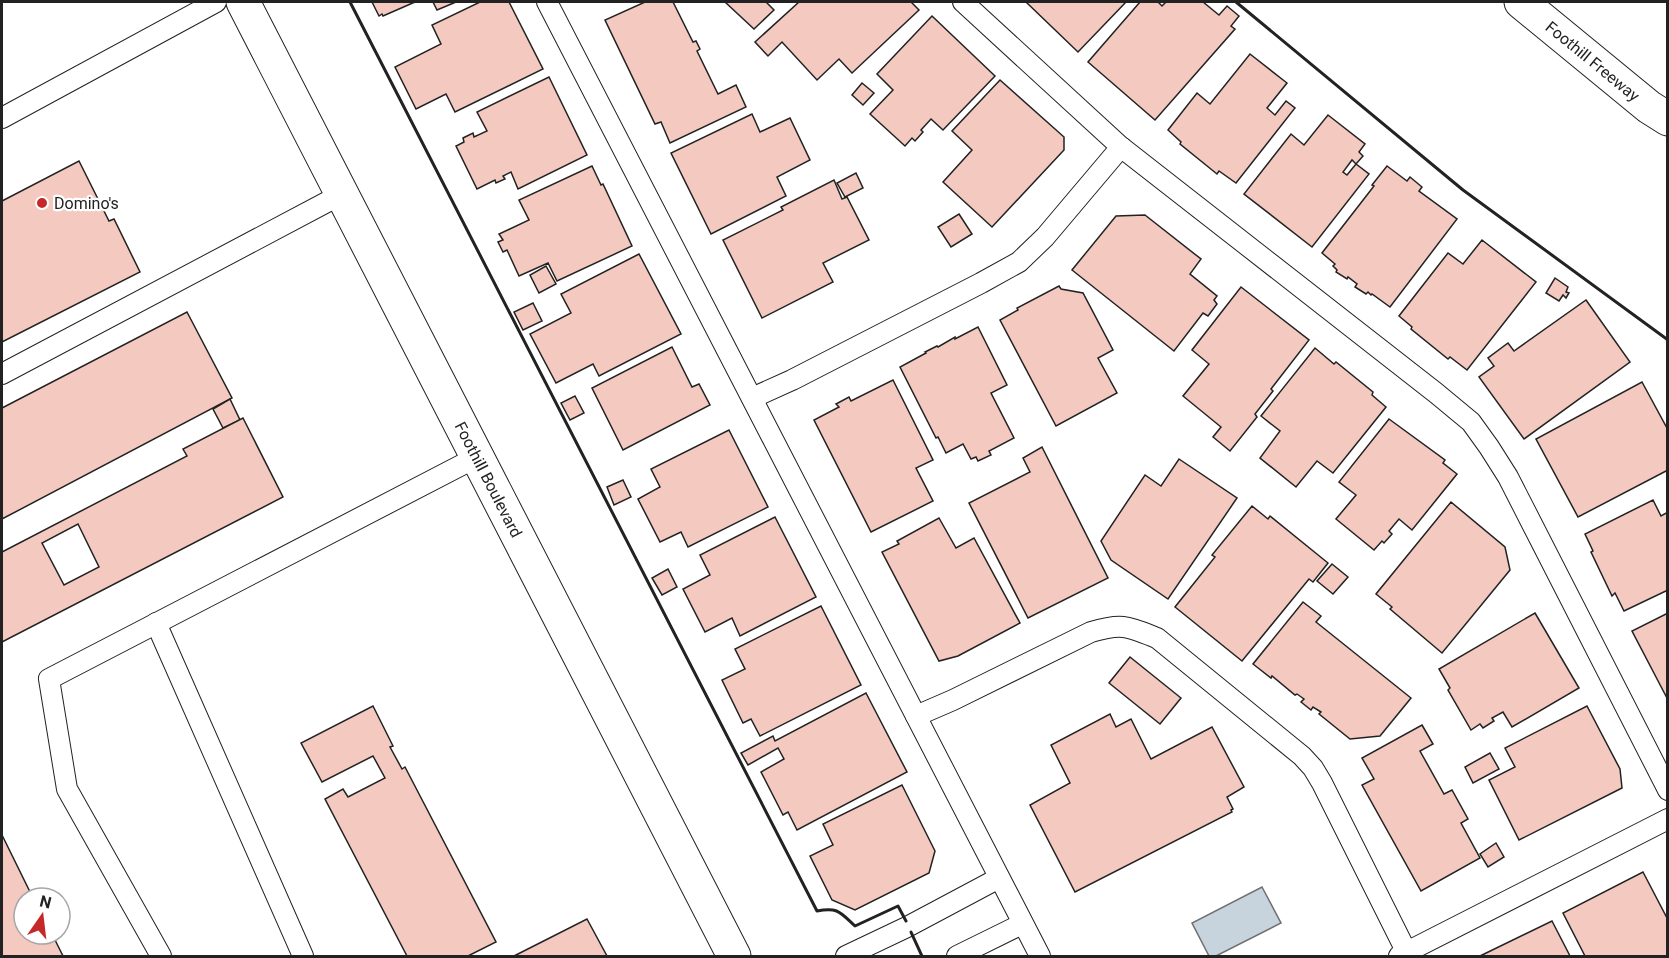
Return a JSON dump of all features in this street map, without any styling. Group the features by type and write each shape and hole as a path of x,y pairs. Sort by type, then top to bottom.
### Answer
{"main road":[{"name":"Foothill Boulevard","path":"243,2 734,957"},
{"name":"Foothill Freeway","path":"1521,2 1649,107 1668,119"}],"lane":[{"path":"2,118 216,2"},
{"path":"547,2 1040,957"},
{"path":"963,2 1121,147 1471,422 1508,477 1668,790"},
{"path":"752,398 792,380 1019,262 1045,237 1121,147"},
{"path":"2,374 342,194"},
{"path":"161,957 67,789 49,679 477,457"},
{"path":"156,623 303,957"},
{"path":"916,716 1091,632 1111,626 1130,627 1157,638 1302,756 1313,768 1328,794 1403,955 1668,819"},
{"path":"846,957 999,878"},
{"path":"957,957 1022,924"}],"shaded area":[{"path":"1262,887 1281,923 1216,956 1209,956 1192,923"}],"building":[{"path":"372,2 415,2 379,16"},
{"path":"433,2 456,2 437,10"},
{"path":"480,2 509,2 543,69 455,112 446,94 416,109 395,67 441,44 432,25"},
{"path":"645,2 673,2 693,42 696,41 700,49 697,51 718,94 736,85 746,107 670,143 661,122 655,124 605,20"},
{"path":"725,2 766,2 774,10 754,29"},
{"path":"799,2 911,2 919,10 852,73 839,59 817,80 782,42 768,56 755,42"},
{"path":"1026,2 1126,2 1078,52"},
{"path":"1140,2 1158,2 1162,6 1166,2 1203,2 1219,15 1227,6 1239,16 1231,26 1235,29 1155,120 1088,62"},
{"path":"932,16 995,76 943,130 931,119 915,141 912,138 905,146 870,114 893,90 877,74"},
{"path":"1250,54 1287,83 1267,108 1275,115 1286,101 1295,108 1236,183 1219,171 1217,174 1180,144 1181,142 1168,130 1197,93 1210,104"},
{"path":"549,77 587,155 518,189 511,172 503,176 505,179 496,183 495,180 477,189 456,146 464,142 463,138 473,133 474,137 487,131 477,112"},
{"path":"1000,80 1064,137 1064,150 992,227 943,182 972,150 952,131"},
{"path":"862,83 874,93 863,105 852,95"},
{"path":"752,114 760,132 790,118 810,160 777,177 786,196 711,234 671,153"},
{"path":"1328,115 1365,144 1359,152 1363,156 1356,164 1369,174 1312,247 1244,194 1291,134 1304,145","holes":["1352,160 1356,164 1347,175 1343,172"]},
{"path":"79,161 109,221 114,219 140,272 2,342 2,201"},
{"path":"592,166 632,246 557,281 548,263 519,276 507,250 503,252 498,242 503,240 499,234 529,220 519,200"},
{"path":"1387,166 1407,181 1410,177 1422,187 1419,191 1457,219 1390,307 1372,294 1368,292 1366,294 1355,287 1357,284 1348,277 1347,279 1336,272 1333,266 1335,264 1322,253"},
{"path":"856,173 863,188 845,197 837,183"},
{"path":"834,180 842,199 847,197 869,240 823,263 833,282 762,318 723,240 783,210 781,207"},
{"path":"959,214 972,234 951,247 938,227"},
{"path":"1145,215 1201,259 1190,274 1217,296 1214,300 1217,304 1208,316 1203,313 1174,351 1072,270 1116,216"},
{"path":"1482,240 1536,282 1467,370 1450,357 1448,359 1411,329 1412,327 1399,316 1448,253 1463,264"},
{"path":"639,254 681,334 599,376 593,364 556,383 530,334 571,313 561,294"},
{"path":"546,266 556,284 539,293 530,275"},
{"path":"1555,278 1568,287 1566,292 1569,293 1566,298 1563,295 1559,301 1546,293"},
{"path":"1059,286 1061,289 1083,293 1113,350 1098,358 1117,393 1056,426 1000,320 1018,310 1017,308"},
{"path":"1241,287 1309,340 1271,389 1273,391 1255,414 1257,417 1230,451 1213,437 1221,427 1183,396 1209,364 1192,350"},
{"path":"1586,300 1630,362 1524,439 1479,377 1494,366 1488,358 1508,343 1514,351"},
{"path":"533,303 542,321 523,330 514,312"},
{"path":"187,312 232,398 2,519 2,408"},
{"path":"978,327 1007,385 991,393 1014,438 989,451 991,455 978,461 976,457 971,459 963,444 946,453 900,367 925,352"},
{"path":"672,347 692,387 699,384 710,405 623,450 592,388"},
{"path":"1315,348 1373,392 1372,395 1386,407 1333,473 1317,461 1296,487 1260,458 1280,431 1261,416"},
{"path":"893,380 933,460 916,468 933,501 871,532 814,420 839,407 836,404 849,397 851,401"},
{"path":"1642,382 1668,430 1668,470 1578,517 1536,439"},
{"path":"575,396 584,413 570,420 561,403"},
{"path":"230,399 240,420 223,428 213,409"},
{"path":"243,418 283,497 2,642 2,552 187,456 183,449","holes":["78,524 99,567 64,585 42,543"]},
{"path":"1389,419 1445,460 1443,463 1457,474 1412,530 1399,519 1389,531 1392,534 1374,550 1336,519 1356,495 1339,482"},
{"path":"729,430 768,507 688,547 681,532 660,542 638,499 660,487 651,469"},
{"path":"1042,447 1108,578 1028,618 969,503 1030,472 1023,458"},
{"path":"1179,459 1237,498 1168,599 1111,560 1101,541 1145,475 1161,486"},
{"path":"623,480 631,497 614,505 607,487"},
{"path":"1653,500 1661,516 1668,512 1668,590 1624,611 1615,593 1612,596 1585,534"},
{"path":"1451,502 1505,547 1510,570 1442,653 1390,609 1392,607 1376,594"},
{"path":"1252,506 1268,519 1270,516 1328,563 1313,582 1309,579 1242,661 1175,607 1215,557 1212,555"},
{"path":"775,517 816,597 740,636 732,618 705,632 683,589 710,575 700,555"},
{"path":"939,518 956,548 974,538 1020,623 958,656 939,661 882,552 899,544 897,541"},
{"path":"1332,564 1348,577 1333,594 1317,581"},
{"path":"668,569 677,587 662,595 652,578"},
{"path":"1303,602 1321,616 1316,622 1411,698 1380,736 1350,739 1319,714 1321,712 1313,707 1311,710 1301,702 1304,699 1253,664"},
{"path":"821,606 861,685 760,736 751,719 743,723 722,680 745,669 735,649"},
{"path":"1535,613 1579,688 1512,727 1503,712 1492,718 1494,721 1483,728 1480,724 1471,730 1439,669"},
{"path":"1668,613 1668,700 1632,631"},
{"path":"1130,657 1181,698 1160,724 1109,683"},
{"path":"866,693 907,772 797,830 788,812 783,815 761,772 784,759 778,748 748,765 741,753 773,736 775,741"},
{"path":"373,706 393,746 390,747 402,769 405,767 496,942 468,956 407,956 325,799 343,789 348,797 385,778 373,756 322,782 301,743"},
{"path":"1587,706 1620,769 1622,788 1519,840 1489,780 1515,767 1505,748"},
{"path":"1110,714 1116,727 1131,719 1151,759 1212,727 1244,787 1227,797 1233,809 1232,812 1075,892 1030,805 1070,783 1051,745"},
{"path":"1422,725 1433,744 1420,751 1444,794 1452,790 1468,819 1461,823 1480,858 1421,891 1362,785 1374,779 1362,758"},
{"path":"1490,753 1499,769 1473,783 1465,767"},
{"path":"902,785 935,851 929,873 855,910 832,900 810,856 833,845 823,824"},
{"path":"2,835 27,886 12,886 12,946 58,946 63,956 2,956"},
{"path":"1496,843 1504,857 1488,867 1480,854"},
{"path":"1643,872 1668,920 1668,956 1585,956 1563,913"},
{"path":"587,919 607,956 514,956"},
{"path":"1552,921 1570,956 1480,956"}],"wall":[{"path":"350,2 817,911 834,910 855,926 898,906 906,921"},
{"path":"1236,2 1463,190 1668,340"},
{"path":"911,932 922,956"}],"place":[{"name":"Domino's","path":"42,203"}]}
